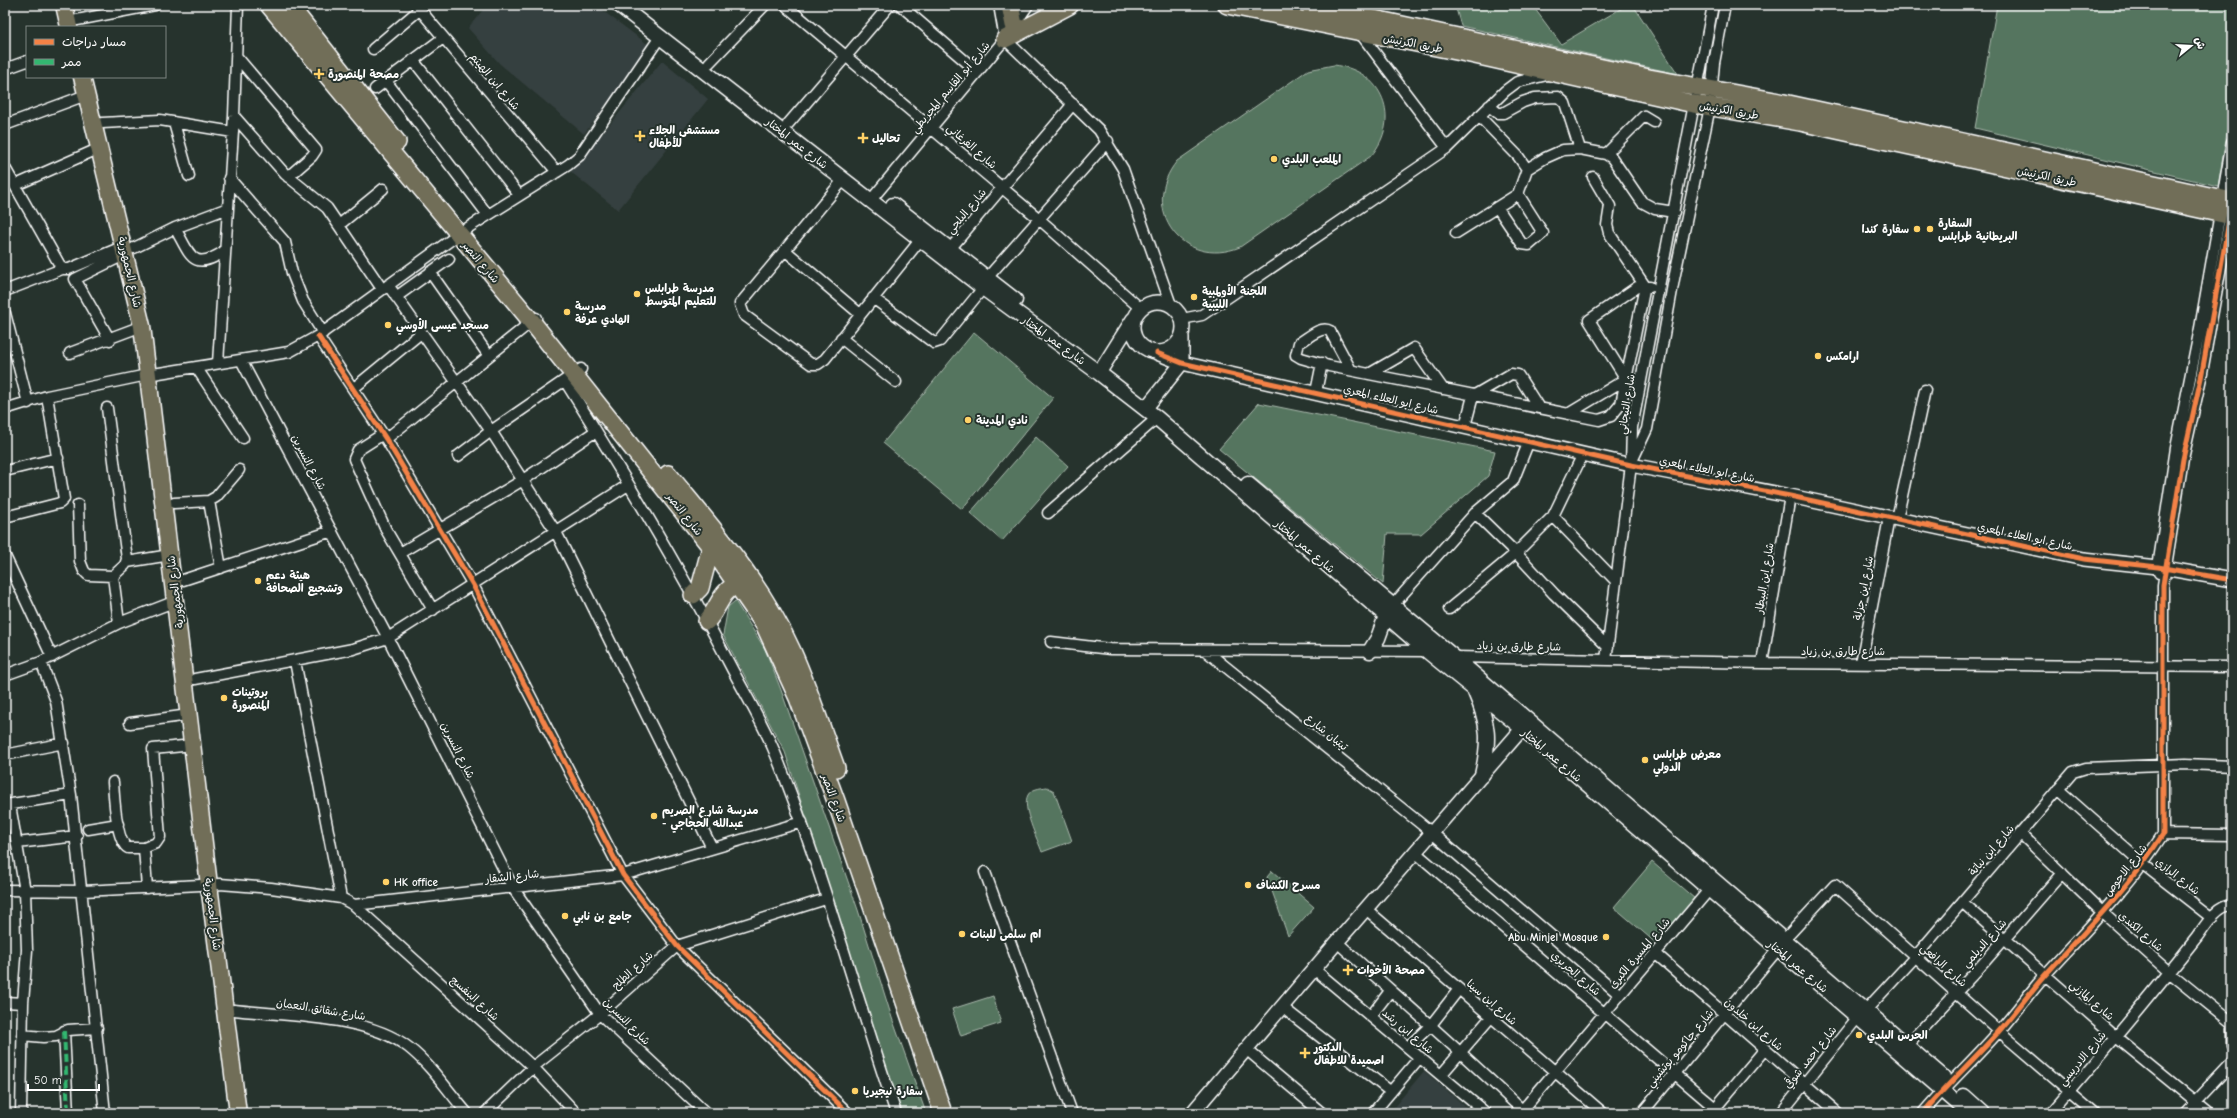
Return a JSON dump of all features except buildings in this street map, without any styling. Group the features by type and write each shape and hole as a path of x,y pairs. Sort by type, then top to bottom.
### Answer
{"highway":[{"name":"شارع النصر","path":"269,5 535,319 573,375 711,547 738,584 764,624 798,698 836,801 943,1113"},
{"name":"شارع النصر","path":"289,5 462,232"},
{"path":"1010,5 1009,32 1070,5"},
{"name":"طريق الكرنيش","path":"1227,5 1360,33 1461,52 1554,74 1702,105 1800,122 2227,209"},
{"name":"طريق الكرنيش","path":"1309,5 1705,88 2227,209"},
{"name":"شارع النصر","path":"573,375 725,542 753,582 792,650 840,780 952,1113"},
{"path":"693,595 698,591 702,584 711,547"},
{"path":"707,621 714,613 724,593 738,584"}],"main road":[{"path":"64,5 75,20"},
{"name":"شارع عمر المختار","path":"618,5 844,178 874,196 950,249 985,283"},
{"name":"شارع عمر المختار","path":"635,5 788,124 874,196 921,240 985,283 1148,406 1390,611 1427,651 1474,689 1526,725"},
{"name":"شارع الجمهورية","path":"82,78 128,249 142,326 153,374 170,555 189,714 234,1010 247,1113"},
{"name":"شارع الجمهورية","path":"91,78 102,123 153,374 174,503 196,679 214,884 238,1113"},
{"name":"شارع عمر المختار","path":"1148,406 1156,418 1390,611 1454,657 1526,725 1780,945 1946,1086 1983,1113"},
{"path":"1370,652 1390,611"},
{"path":"1474,689 1487,725 1489,742 1482,775"},
{"name":"شارع عمر المختار","path":"1862,1014 1906,1046 1946,1086 1969,1113"}],"street":[{"path":"75,20 155,5"},
{"path":"218,363 234,116 238,5"},
{"path":"709,63 765,5"},
{"name":"شارع الفرغاني","path":"785,5 1038,218 1137,313"},
{"path":"788,124 890,5"},
{"path":"900,5 978,72"},
{"path":"999,5 1009,32 1108,141 1123,169 1171,305 1182,319 1182,363 1148,406"},
{"name":"شارع أبو القاسم المجريطي","path":"874,196 978,72 1028,5"},
{"path":"1702,105 1713,5"},
{"path":"1702,105 1705,88 1714,63 1726,5"},
{"path":"373,49 418,7"},
{"name":"شارع ابن الهيثم","path":"418,7 557,172"},
{"path":"1360,33 1447,148"},
{"path":"5,409 47,396 153,374 284,354 320,334 462,232 557,172 579,156 660,37"},
{"path":"375,90 443,38"},
{"path":"237,57 316,150 312,156 288,176"},
{"path":"413,60 519,195"},
{"path":"5,69 26,61"},
{"path":"1182,319 1202,315 1447,148 1489,106 1517,82 1533,77 1554,74"},
{"path":"386,81 488,215"},
{"path":"5,125 86,94"},
{"path":"1489,106 1498,113 1503,113 1523,102 1535,98 1558,96 1565,103 1580,149"},
{"name":"شارع البلحي","path":"950,249 1073,104"},
{"name":"شارع التيجاني","path":"1631,465 1632,427 1645,359 1674,212 1702,105"},
{"name":"شارع التيجاني","path":"1631,465 1647,429 1674,280 1702,105"},
{"path":"234,116 288,176 321,203 339,225 385,287 396,297 491,431 523,480 556,532 712,848"},
{"path":"1479,116 1518,156 1527,169"},
{"path":"1606,154 1644,116 1654,122"},
{"path":"102,123 149,120 232,132"},
{"path":"174,123 189,176"},
{"path":"873,298 934,343 940,340 1038,218 1108,141"},
{"path":"2232,142 2227,209 2200,328 2169,485 2162,568 2163,834 2232,834"},
{"path":"16,185 100,148"},
{"path":"1456,233 1518,194 1527,169 1545,158 1564,150 1580,149 1606,154 1612,158 1642,202 1655,209 1674,212"},
{"path":"5,168 62,268"},
{"path":"1351,370 1330,332 1326,329 1322,329 1299,343 1296,349 1296,355 1301,358 1322,364 1369,374 1598,420 1611,416 1621,404 1645,286 1608,233 1607,225 1610,206 1592,177"},
{"path":"229,178 285,242 292,273 303,301 320,334 384,436 473,585 623,875 677,946 848,1113"},
{"path":"844,178 786,251 740,304 744,315 811,364 818,364 825,359 921,240"},
{"path":"339,225 383,189"},
{"path":"1497,207 1522,244 1529,245 1543,233 1518,194"},
{"path":"5,291 62,268 69,269 128,249 175,228 228,208"},
{"path":"175,228 191,257 197,261 210,260 225,251"},
{"path":"110,340 75,279 128,249"},
{"path":"786,251 860,314"},
{"path":"396,297 449,259"},
{"path":"430,272 489,356"},
{"path":"1662,277 1674,280"},
{"path":"1626,379 1588,320 1637,287 1645,286 1660,288"},
{"path":"1102,370 1137,313 1152,302 1165,302 1171,305"},
{"path":"1137,313 1132,325 1137,341 1149,351 1157,352 1172,348 1182,337"},
{"path":"5,314 28,403"},
{"path":"433,610 381,520 354,459 358,450 384,436 456,383 535,319"},
{"path":"70,353 110,340 142,326"},
{"path":"354,388 421,333"},
{"path":"842,338 896,382"},
{"path":"1369,374 1414,348 1443,389"},
{"name":"شارع ابو العلاء المعري","path":"1157,352 1182,363 1316,392 1631,465 1790,496 2088,559 2162,568 2232,580"},
{"path":"1645,359 1659,363"},
{"name":"شارع النسرين","path":"242,360 388,638 514,888 600,1014 706,1113"},
{"path":"1316,392 1322,364"},
{"path":"196,367 243,438"},
{"path":"1465,426 1473,396 1514,373 1539,408"},
{"path":"458,456 491,431 573,375 596,431 693,595 772,746 802,822 896,1113"},
{"path":"1568,414 1626,379"},
{"name":"شارع ابن جزلة","path":"1861,663 1893,519 1925,390"},
{"path":"5,517 62,501 64,495 47,396"},
{"path":"107,408 127,562"},
{"path":"1048,513 1156,418"},
{"path":"400,553 523,480 596,431"},
{"path":"1390,611 1475,513 1513,481 1529,441"},
{"path":"1449,609 1516,553 1554,516 1583,454"},
{"path":"5,471 58,458"},
{"path":"1606,660 1631,465"},
{"path":"174,503 209,501 216,497 239,470"},
{"path":"196,679 352,649 388,638 628,485"},
{"name":"شارع ابن البيطار","path":"1762,663 1790,496"},
{"path":"209,501 222,568"},
{"path":"78,505 81,567 88,575 113,576 127,562 170,555"},
{"path":"1475,513 1608,647"},
{"path":"1554,516 1616,581"},
{"path":"183,580 332,531"},
{"path":"5,556 52,657"},
{"path":"113,576 119,623"},
{"path":"5,675 52,657 119,623 176,601"},
{"path":"1051,642 1110,649 1206,651 1427,651"},
{"name":"تيتيان شارع","path":"1206,651 1432,832 1620,995"},
{"name":"شارع طارق بن زياد","path":"1454,657 1762,663 2232,667"},
{"path":"295,661 341,898"},
{"path":"41,662 56,701 72,795 105,1113"},
{"path":"130,723 189,714"},
{"path":"1192,1113 1337,942 1526,725"},
{"path":"5,755 64,743"},
{"path":"112,782 118,824 126,847 144,848 156,843 160,837 153,749 193,745"},
{"name":"شارع ابن نباتة","path":"1862,1014 1916,956 2073,772 2079,770 2186,764 2232,766"},
{"name":"شارع الرازي","path":"2058,789 2144,865 2212,918"},
{"path":"21,1113 23,1003 27,950 25,891 17,843 8,805 72,795"},
{"name":"شارع الشقار","path":"354,905 623,875 802,822"},
{"path":"88,829 118,824"},
{"name":"شارع الكندي","path":"2021,834 2103,913 2169,972 2232,1024"},
{"name":"شارع الاحوص","path":"1923,1113 1946,1086 1999,1031 2046,975 2103,913 2144,865 2163,834"},
{"path":"17,843 77,836"},
{"path":"144,848 147,888"},
{"name":"شارع الحريري","path":"1415,852 1716,1111"},
{"path":"985,872 1072,1113"},
{"name":"شارع الديلمي","path":"1906,1046 2005,939 2062,873"},
{"path":"5,890 83,891 214,884 271,888 341,898 354,905"},
{"name":"شارع الرافعي","path":"1780,945 1835,885 1999,1031 2095,1113"},
{"name":"شارع المسيرة الكبرى","path":"1521,1111 1712,886"},
{"name":"شارع الطلح","path":"485,1113 533,1067 600,1014 677,946 826,898"},
{"name":"شارع المازني","path":"1962,902 2116,1037 2209,1113"},
{"name":"شارع البنفسج","path":"354,905 533,1067 576,1113"},
{"name":"شارع الادريسي","path":"2051,1113 2116,1037 2212,918 2228,906"},
{"name":"شارع ابن سينا","path":"1366,909 1603,1113"},
{"path":"1337,942 1390,992 1462,1052 1521,1111"},
{"name":"- شارع جاكومو بوتشيني","path":"1642,1113 1673,1073 1724,1014 1780,945"},
{"name":"شارع ابن خلدون","path":"1655,953 1838,1113"},
{"name":"شارع ابن رشد","path":"1314,969 1486,1113"},
{"path":"1408,1047 1431,1025 1459,989"},
{"path":"1371,1016 1390,992"},
{"path":"5,1002 23,1003"},
{"path":"1282,1007 1391,1092"},
{"name":"شارع شقائق النعمان","path":"234,1010 337,1022 376,1030 391,1037 420,1058 467,1113"},
{"name":"شارع احمد شوقي","path":"1781,1113 1803,1083 1862,1014"},
{"path":"1441,1075 1491,1017"},
{"path":"2232,1024 2232,1046"},
{"path":"22,1035 43,1037 56,1036 64,1032 97,1028"},
{"path":"64,1032 68,1113"},
{"path":"1246,1049 1322,1113"},
{"path":"1716,1111 1765,1049"},
{"path":"1373,1113 1420,1057"},
{"path":"2184,1113 2232,1062"}],"shaded area":[{"path":"487,5 595,5 650,46 584,134 500,64 468,28"},
{"name":"مستشفى الجلاء للأطفال","path":"662,61 708,99 618,210 571,172"},
{"path":"1424,1071 1473,1113 1389,1113"}],"green space":[{"path":"1455,5 1532,5 1561,44 1627,5 1633,5 1678,74 1461,26"},
{"path":"1997,5 2232,5 2232,103 2218,186 1975,128"},
{"name":"الملعب البلدي","path":"1334,65 1351,69 1365,76 1375,86 1382,98 1386,112 1385,127 1380,142 1371,156 1240,247 1219,252 1201,250 1185,243 1172,231 1165,215 1162,198 1166,179 1177,161 1308,70"},
{"name":"نادي المدينة","path":"974,332 1053,398 962,509 883,443"},
{"path":"1259,403 1495,451 1488,476 1421,534 1387,534 1383,584 1219,449"},
{"path":"1036,437 1068,466 1002,541 970,513"},
{"path":"735,601 765,649 781,690 858,910 892,1018 926,1113 901,1113 785,752 723,635 728,607"},
{"path":"1047,787 1054,791 1072,841 1042,852 1028,815 1026,800 1031,791"},
{"path":"1652,862 1695,899 1657,944 1614,907"},
{"path":"1272,871 1314,907 1288,936 1267,877"},
{"path":"993,996 1001,1023 961,1036 952,1009"}],"marked path":[{"path":"64,1031 68,1113"}],"cycle path":[{"path":"1923,1113 1990,1041 2046,974 2108,907 2137,871 2163,834 2163,585 2183,459 2201,378 2230,216"},
{"path":"318,336 386,439 473,585 623,875 677,946 848,1113"},
{"path":"1157,353 1182,363 1631,465 1790,496 2084,559 2158,567 2232,580"}],"place":[{"name":"مصحة المنصورة","path":"319,74"},
{"name":"مستشفى الجلاء للأطفال","path":"640,136"},
{"name":"تحاليل","path":"863,138"},
{"name":"الملعب البلدي","path":"1274,159"},
{"name":"سفارة كندا","path":"1917,229"},
{"name":"السفارة البريطانية طرابلس","path":"1930,229"},
{"name":"مدرسة طرابلس للتعليم المتوسط","path":"637,294"},
{"name":"اللجنة الأولمبية الليبية","path":"1194,297"},
{"name":"مدرسة الهادي عرفة","path":"567,312"},
{"name":"مسجد عيسى الأوسي","path":"388,325"},
{"name":"ارامكس","path":"1818,356"},
{"name":"نادي المدينة","path":"968,420"},
{"name":"هيئة دعم وتشجيع الصحافة","path":"258,581"},
{"name":"بروتينات المنصورة","path":"224,698"},
{"name":"معرض طرابلس الدولي","path":"1645,760"},
{"name":"مدرسة شارع الصريم - عبدالله الحجاجي","path":"654,816"},
{"name":"HK office","path":"386,882"},
{"name":"مسرح الكشاف","path":"1248,885"},
{"name":"جامع بن نابي","path":"565,916"},
{"name":"ام سلمى للبنات","path":"962,934"},
{"name":"Abu Minjel Mosque","path":"1606,937"},
{"name":"مصحة الأخوات","path":"1348,970"},
{"name":"الحرس البلدي","path":"1859,1035"},
{"name":"الدكتور اصميدة للاطفال","path":"1305,1053"},
{"name":"سفارة نيجيريا","path":"855,1091"}]}
